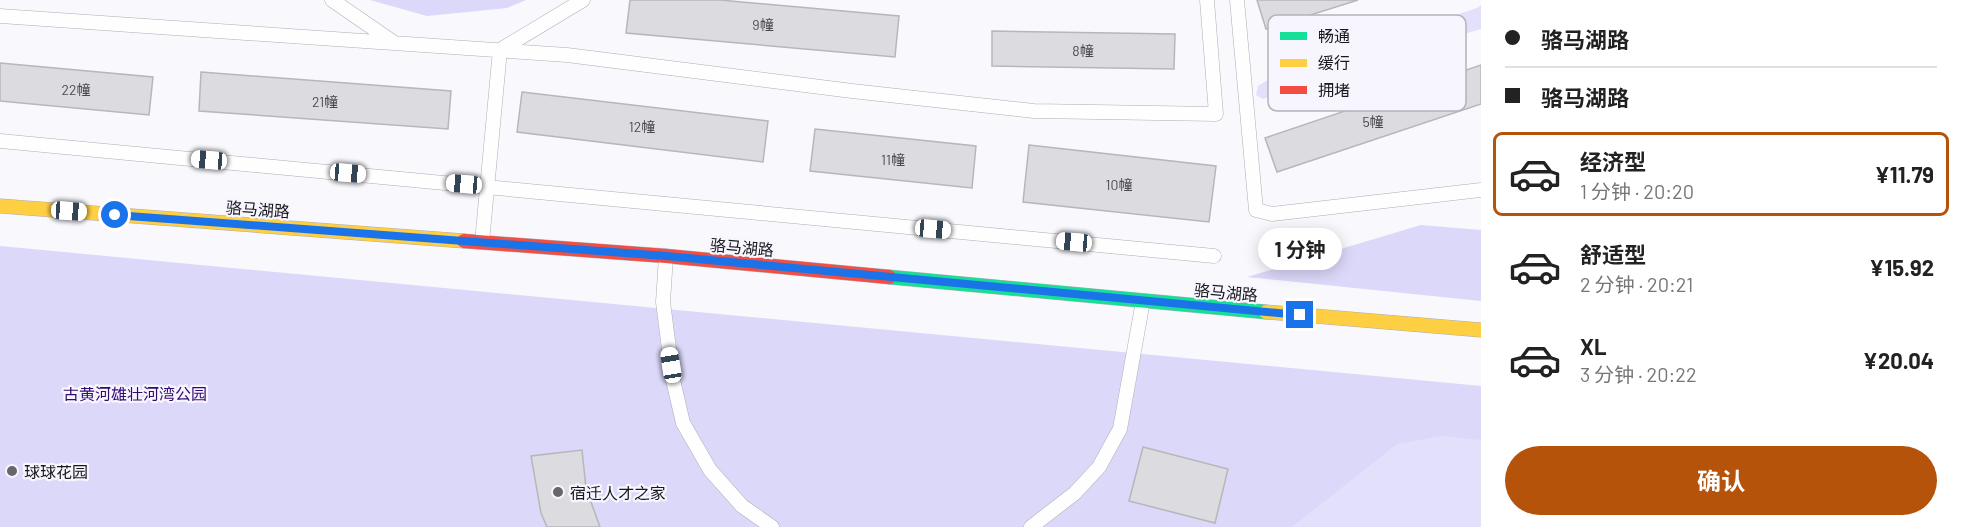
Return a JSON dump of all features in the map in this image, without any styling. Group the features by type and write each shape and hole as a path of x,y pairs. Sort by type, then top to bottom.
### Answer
{"street":[{"name":"骆马湖路","path":"0,206 666,256 1143,302 1481,330"}],"lane":[{"path":"332,0 395,43"},
{"path":"500,50 583,0"},
{"path":"0,16 567,55 852,91 1034,111 1216,114 1207,0"},
{"path":"1237,0 1256,210 1272,214 1481,190"},
{"path":"482,242 500,50"},
{"path":"0,141 1215,256"},
{"path":"666,256 663,302 673,380 683,423 710,470 742,506 772,527"},
{"path":"1031,527 1075,493 1091,476 1099,467 1120,429 1143,302"}],"green space":[{"path":"370,0 526,0 507,8 427,16"},
{"path":"1421,225 1481,230 1481,301 1247,277"},
{"name":"古黄河雄壮河湾公园","path":"0,246 1481,386 1481,527 0,527"}],"shaded area":[{"path":"1481,5 1481,29 1466,33 1466,15 1456,15"},
{"path":"1268,80 1268,97 1263,99 1256,95 1258,86"},
{"path":"1442,436 1481,440 1481,527 1292,527 1397,444"}],"building":[{"path":"630,0 720,0 899,16 895,57 626,33"},
{"path":"1257,0 1358,0 1310,15 1268,15 1268,28 1266,29"},
{"path":"992,31 1175,34 1174,69 992,66"},
{"path":"0,63 153,77 149,115 0,101"},
{"path":"1481,65 1481,104 1466,109 1466,70"},
{"path":"201,72 451,91 448,129 199,111"},
{"path":"522,92 768,121 763,162 517,132"},
{"path":"1345,111 1460,111 1277,172 1265,138"},
{"path":"815,129 976,146 972,188 810,171"},
{"path":"1029,145 1216,166 1209,222 1023,202"},
{"path":"1143,447 1228,469 1215,523 1129,501"},
{"path":"582,450 586,488 600,527 547,527 541,513 531,456"}],"traffic: fast":[{"path":"889,277 1266,312"}],"traffic: slow":[{"path":"0,206 464,241"},
{"path":"1266,312 1481,330"}],"traffic: jam":[{"path":"464,241 666,256 889,277"}],"place":[{"name":"球球花园","path":"12,471"},
{"name":"宿迁人才之家","path":"558,492"}],"route":[{"path":"115,215 666,256 1300,315"}]}
